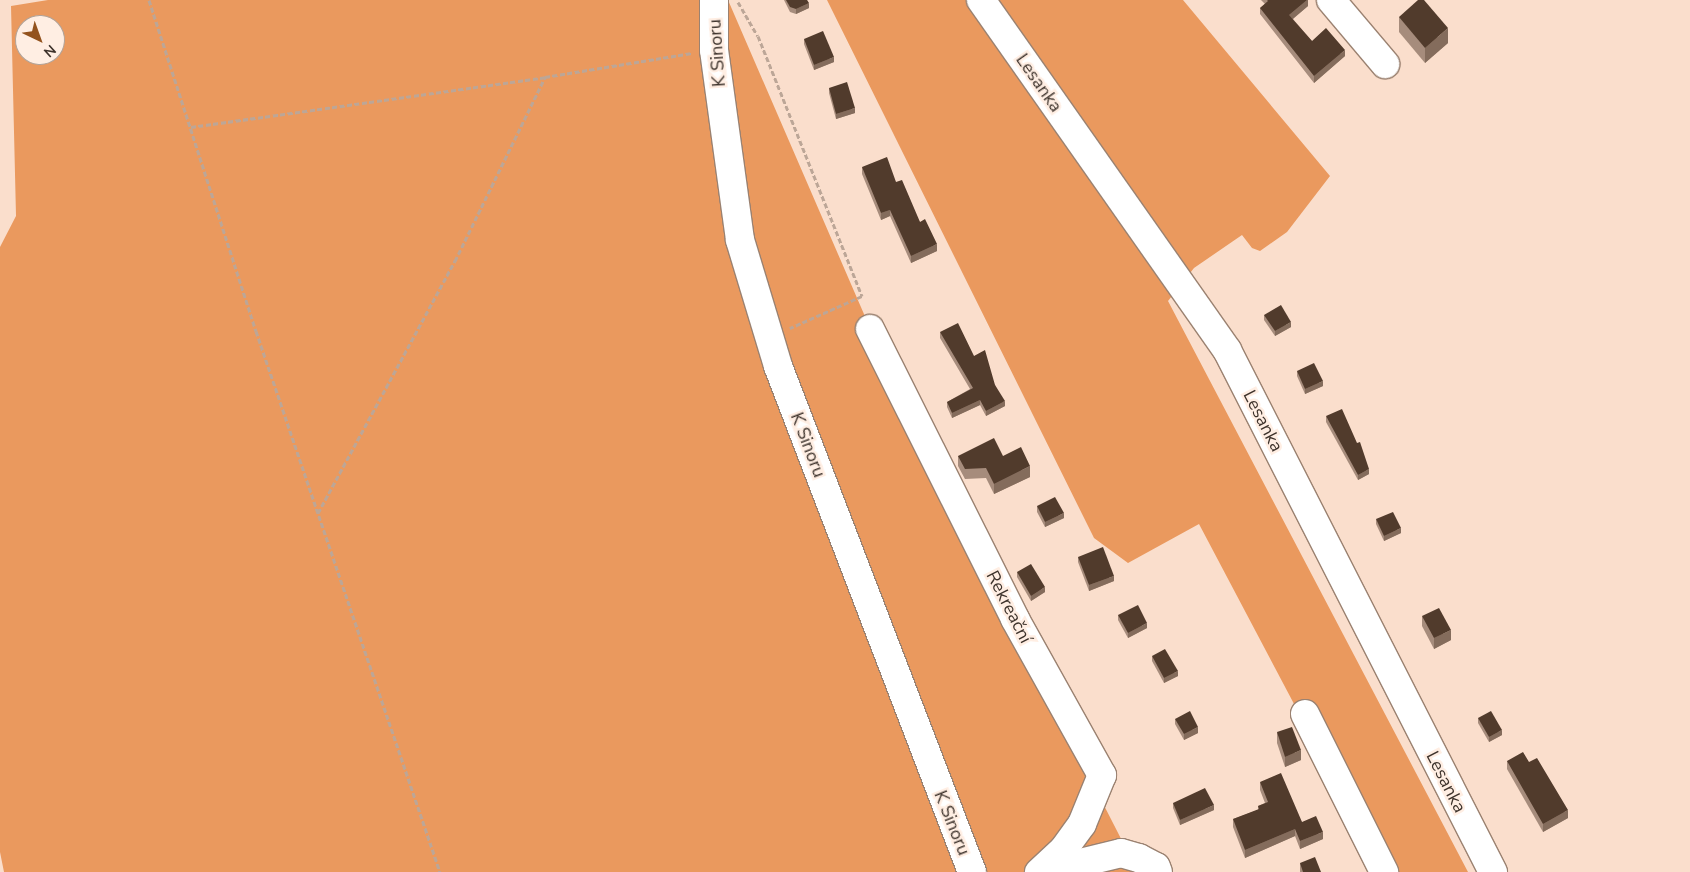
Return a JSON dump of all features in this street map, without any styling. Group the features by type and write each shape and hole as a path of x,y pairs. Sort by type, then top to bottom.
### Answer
{"street":[{"name":"K Sinoru","path":"714,0 714,50 740,240 769,338 939,792 972,872"},
{"name":"Lesanka","path":"981,0 1227,350 1493,872"},
{"path":"1331,0 1385,64"},
{"name":"Rekreační","path":"870,329 1014,619 1102,775 1082,824 1062,850 1039,872"},
{"path":"1305,714 1384,872"},
{"path":"1043,872 1121,853 1139,858 1156,867 1158,872"}],"path":[{"path":"149,0 318,513 440,872"},
{"path":"736,0 758,36 862,296 769,338"},
{"path":"191,127 545,77 714,50"},
{"path":"318,513 455,260 545,77"}],"shaded area":[{"path":"48,0 728,0 925,455 1138,872 4,872 0,852 0,247 16,216 11,6"},
{"path":"827,0 1183,0 1330,176 1287,232 1260,251 1252,248 1242,235 1194,268 1168,301 1468,872 1394,872 1377,861 1199,524 1128,563 1094,538"}],"building":[{"path":"786,0 807,0 809,3 796,9 790,7"},
{"path":"1267,0 1307,0 1289,15 1312,41 1326,28 1345,50 1314,76 1260,8"},
{"path":"1418,0 1424,0 1448,28 1425,48 1399,17"},
{"path":"823,31 834,57 814,65 804,39"},
{"path":"847,82 855,108 836,114 829,88"},
{"path":"887,157 896,182 902,180 920,222 925,219 937,244 911,256 890,210 881,213 862,167"},
{"path":"1281,305 1291,322 1275,331 1264,315"},
{"path":"958,323 974,356 985,350 995,385 1005,401 986,411 980,400 952,413 947,402 973,388 940,332"},
{"path":"1314,363 1323,381 1305,389 1297,371"},
{"path":"1342,409 1357,443 1360,442 1369,469 1358,475 1326,416"},
{"path":"994,438 1003,456 1021,447 1030,466 994,484 986,468 965,469 958,456"},
{"path":"1055,497 1064,513 1045,522 1037,506"},
{"path":"1393,512 1401,528 1384,536 1376,519"},
{"path":"1103,547 1114,576 1089,585 1078,557"},
{"path":"1031,564 1045,587 1031,596 1017,572"},
{"path":"1138,605 1147,623 1128,633 1118,615"},
{"path":"1439,608 1451,630 1434,638 1422,616"},
{"path":"1165,649 1178,671 1164,678 1152,656"},
{"path":"1190,711 1198,727 1184,734 1175,719"},
{"path":"1491,711 1502,730 1489,737 1478,718"},
{"path":"1292,727 1301,750 1285,757 1277,732"},
{"path":"1523,752 1529,762 1537,758 1568,810 1543,824 1507,761"},
{"path":"1281,773 1302,822 1316,816 1323,832 1300,841 1295,829 1245,850 1233,819 1259,809 1258,806 1268,802 1260,782"},
{"path":"1205,788 1214,805 1180,820 1173,803"},
{"path":"1315,857 1321,872 1303,872 1300,863"}]}
